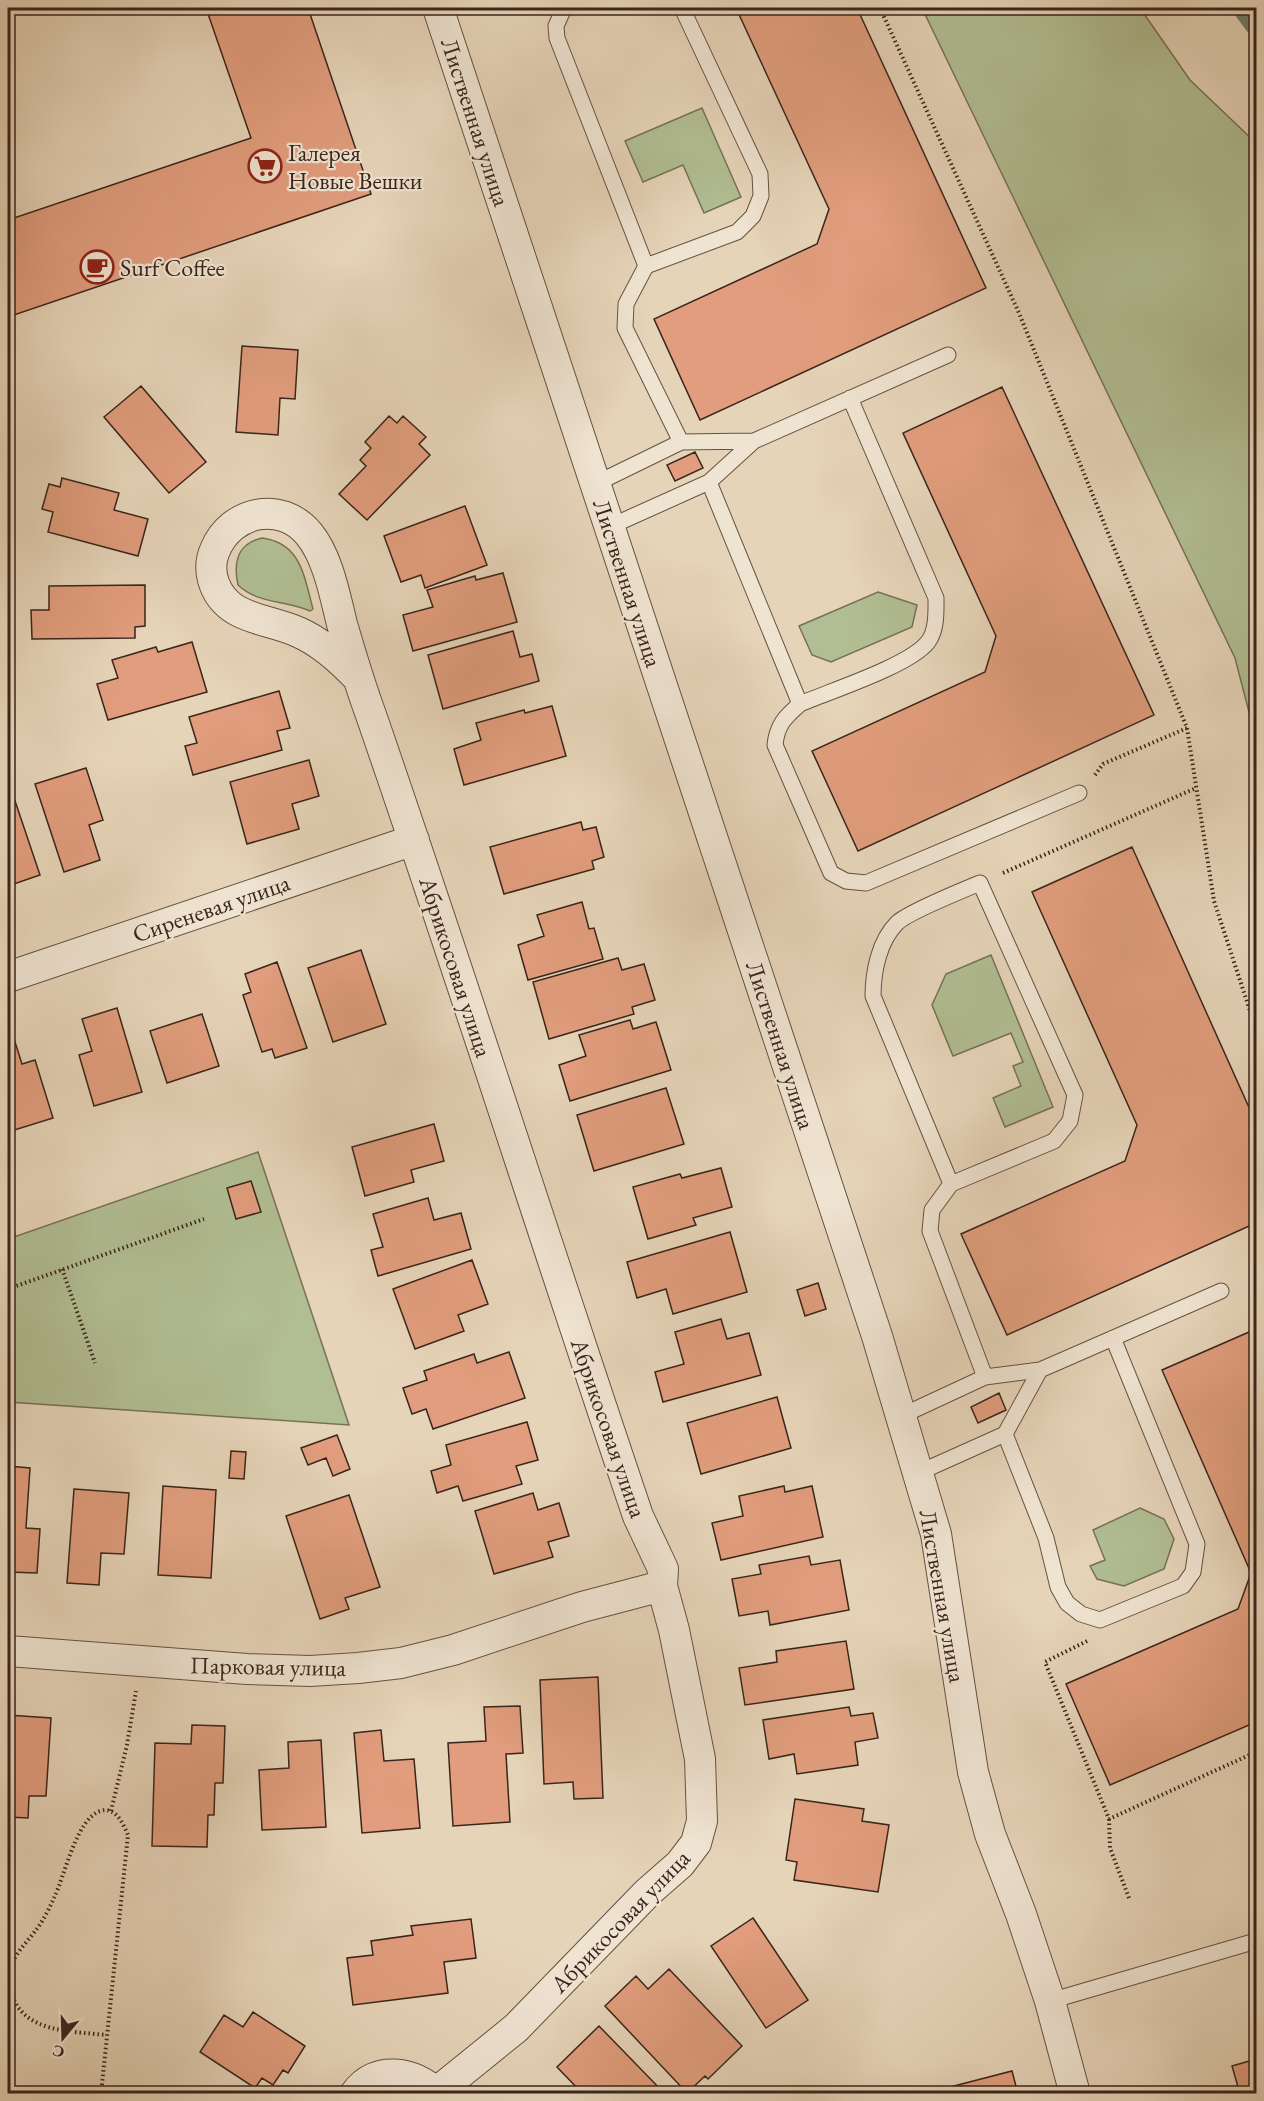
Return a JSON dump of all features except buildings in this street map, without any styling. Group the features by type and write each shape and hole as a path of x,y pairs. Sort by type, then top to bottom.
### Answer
{"street":[{"name":"Лиственная улица","path":"438,8 877,1336 936,1534 972,1772 990,1834 1021,1914 1050,2001 1075,2094"},
{"name":"Абрикосовая улица","path":"358,678 327,649 299,632 244,615 223,601 212,578 210,560 220,538 236,521 258,513 300,525 311,536 330,578 358,678 635,1507 663,1569 662,1586 674,1630 700,1759 702,1821 696,1843 680,1864 648,1892 516,2028 437,2093"},
{"name":"Сиреневая улица","path":"8,977 414,840"},
{"name":"Парковая улица","path":"8,1652 247,1669 310,1671 357,1668 401,1663 453,1650 582,1607 662,1586"},
{"path":"355,2094 372,2079 389,2074 407,2074 423,2081 437,2093"}],"lane":[{"path":"564,8 556,26 557,38 646,266"},
{"path":"681,442 625,328 626,304 646,266 737,232 753,216 761,196 760,174 682,8"},
{"path":"609,527 709,482 754,441 948,355"},
{"path":"850,398 936,598 937,618 929,641 913,656 800,704 783,717 777,730 775,745 831,873 846,881 866,883 1079,793"},
{"path":"596,484 681,442 754,441"},
{"path":"709,482 800,704"},
{"path":"951,1184 873,996 873,977 886,937 898,921 980,883 1075,1095 1070,1121 1054,1141 951,1184 932,1210 930,1231 985,1377"},
{"path":"901,1416 985,1377 1040,1370 1221,1291"},
{"path":"1005,1434 1046,1538 1058,1587 1067,1603 1081,1614 1100,1620 1183,1586 1193,1572 1197,1558 1197,1544 1113,1338"},
{"path":"918,1473 1005,1434 1040,1370"},
{"path":"1050,2001 1257,1941"}],"path":[{"path":"880,8 1019,313 1187,728 1214,901 1257,1029"},
{"path":"1079,793 1103,764 1187,728"},
{"path":"980,883 1196,788"},
{"path":"8,1289 204,1219"},
{"path":"62,1269 95,1363"},
{"path":"1100,1620 1091,1639 1045,1662 1109,1819 1110,1848 1130,1898"},
{"path":"111,1811 127,1745 138,1684"},
{"path":"1109,1819 1257,1752"},
{"path":"101,2094 128,1835 122,1819 111,1811 102,1810 89,1818 79,1836 54,1899 39,1927 10,1962 9,1984 14,2004 27,2019 41,2025 106,2035"}],"green space":[{"path":"922,8 1140,8 1190,80 1256,143 1256,739 1235,658"},
{"path":"702,108 741,197 704,213 683,165 643,182 625,141"},
{"path":"262,538 275,541 293,554 303,573 313,609 310,611 263,599 238,585 236,569 242,549"},
{"path":"878,592 917,605 912,627 831,662 812,655 799,626"},
{"path":"991,955 1053,1107 1005,1127 993,1098 1021,1086 1013,1066 1023,1062 1011,1033 953,1056 932,1005 946,974"},
{"path":"258,1152 349,1425 8,1402 8,1239"},
{"path":"1140,1508 1164,1519 1174,1539 1164,1569 1124,1586 1097,1579 1090,1566 1105,1560 1093,1530"}],"waterway":[{"path":"1236,8 1256,35"}],"place":[{"name":"Галерея Новые Вешки","path":"265,166"},
{"name":"Surf Coffee","path":"97,267"}]}
